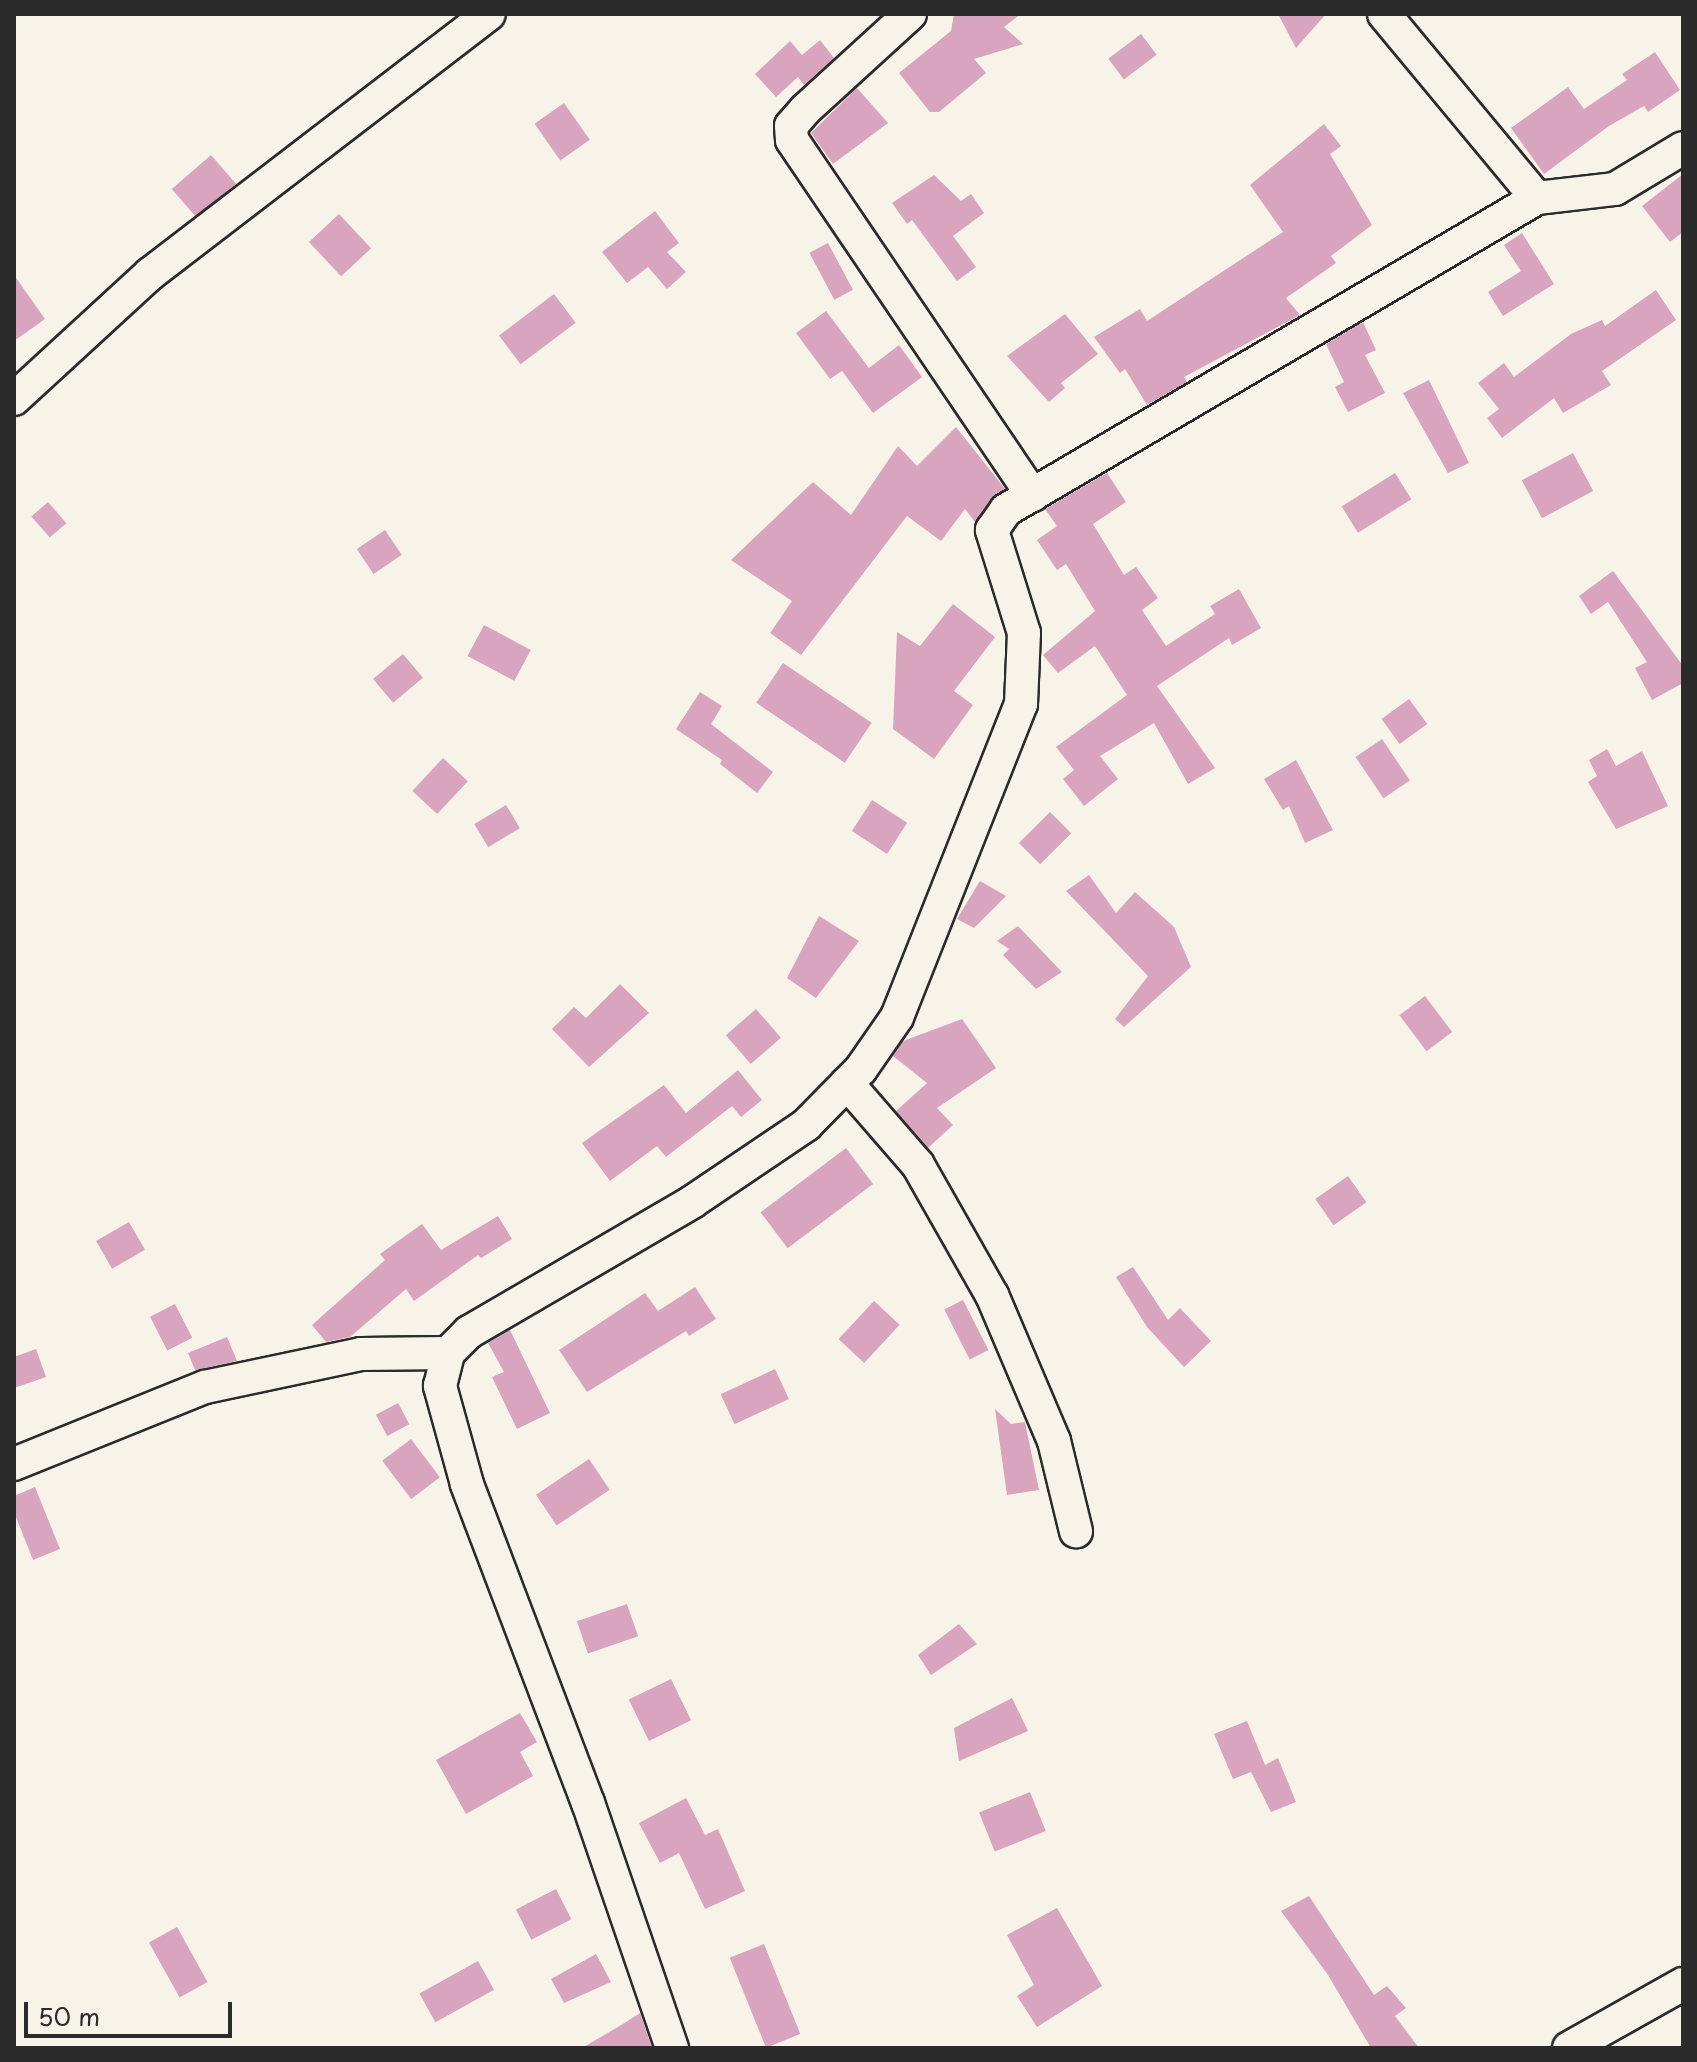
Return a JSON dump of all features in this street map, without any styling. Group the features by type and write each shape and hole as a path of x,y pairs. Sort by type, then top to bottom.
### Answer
{"street":[{"path":"14,399 150,274 489,14"},
{"path":"910,14 805,110 791,126 792,140 1032,495"},
{"path":"1384,14 1537,198"},
{"path":"672,2048 588,1803 467,1484 440,1386 448,1353 469,1332 692,1202 806,1125 847,1083 897,1017 1021,704 1024,633 992,530 1006,510 1537,198 1615,189 1683,148"},
{"path":"847,1083 918,1165 992,1295 1054,1441 1076,1531"},
{"path":"14,1464 205,1387 361,1354 448,1353"},
{"path":"1569,2048 1683,1984"}],"building":[{"path":"954,14 1021,14 1004,27 1023,44 974,59 986,73 939,112 930,112 899,73 951,31"},
{"path":"1278,14 1326,14 1296,48"},
{"path":"1141,34 1157,55 1124,79 1108,59"},
{"path":"820,40 834,58 804,85 798,77 776,97 755,74 790,41 802,55"},
{"path":"1655,52 1680,90 1648,112 1644,106 1609,126 1544,174 1511,128 1568,87 1584,109 1627,80 1622,74"},
{"path":"857,88 888,123 833,164 811,133"},
{"path":"564,103 590,140 560,161 535,124"},
{"path":"1324,124 1341,146 1330,154 1372,225 1331,256 1336,263 1286,298 1300,315 1184,377 1187,382 1147,405 1125,369 1120,373 1094,337 1140,309 1147,321 1283,232 1250,185"},
{"path":"211,155 236,184 197,218 172,189"},
{"path":"1683,174 1683,232 1670,242 1642,206"},
{"path":"934,175 961,201 971,194 984,213 953,236 976,267 957,281 912,220 907,224 892,203"},
{"path":"655,211 679,243 667,252 686,272 667,289 648,267 627,283 602,252"},
{"path":"339,214 371,248 341,276 309,242"},
{"path":"1522,233 1554,284 1503,316 1488,292 1521,271 1504,245"},
{"path":"828,243 853,290 834,300 809,253"},
{"path":"14,275 45,319 14,341"},
{"path":"1656,290 1676,320 1602,371 1611,385 1563,413 1554,398 1502,438 1487,418 1499,409 1478,383 1504,363 1514,377 1571,334 1602,320 1605,326"},
{"path":"554,294 576,323 521,364 499,336"},
{"path":"826,311 869,368 899,345 922,377 873,413 842,371 830,379 796,333"},
{"path":"1065,314 1098,354 1061,383 1065,388 1049,402 1007,356"},
{"path":"1363,322 1376,350 1365,355 1385,393 1348,412 1335,387 1344,382 1326,344"},
{"path":"1429,380 1469,463 1448,473 1403,393"},
{"path":"956,427 1005,489 975,522 965,509 941,541 907,516 801,655 770,633 792,601 731,560 813,482 851,515 898,446 917,466"},
{"path":"1573,453 1593,491 1542,518 1522,480"},
{"path":"1107,473 1126,502 1093,524 1124,575 1136,567 1158,598 1142,610 1166,646 1215,614 1210,606 1239,589 1261,628 1232,645 1229,638 1157,686 1215,768 1188,784 1154,723 1100,756 1118,779 1084,806 1063,779 1074,770 1056,747 1127,695 1095,646 1058,673 1043,655 1095,611 1066,564 1057,570 1037,540 1057,526 1045,509"},
{"path":"1395,473 1411,499 1358,533 1342,506"},
{"path":"48,502 66,523 50,538 31,516"},
{"path":"385,530 402,555 374,574 357,549"},
{"path":"1613,571 1683,666 1683,683 1652,700 1635,668 1647,662 1608,602 1591,614 1579,596"},
{"path":"953,604 995,637 954,691 973,705 934,759 893,729 897,632 920,646"},
{"path":"484,625 531,650 514,681 468,656"},
{"path":"403,654 423,678 393,703 373,679"},
{"path":"783,663 872,723 845,763 756,703"},
{"path":"700,692 722,706 711,724 773,772 757,793 720,764 722,760 676,729"},
{"path":"1409,699 1427,724 1400,744 1381,719"},
{"path":"1382,739 1410,780 1383,798 1355,757"},
{"path":"1607,749 1616,766 1642,751 1668,806 1616,829 1588,782 1597,776 1589,760"},
{"path":"443,758 468,781 437,814 412,791"},
{"path":"1296,760 1333,830 1305,843 1289,806 1283,810 1264,779"},
{"path":"872,800 907,823 887,854 852,831"},
{"path":"506,805 520,828 488,847 474,824"},
{"path":"1050,812 1071,833 1040,864 1019,843"},
{"path":"1089,875 1116,913 1135,892 1174,927 1191,967 1124,1027 1115,1019 1148,976 1066,891"},
{"path":"980,881 1006,896 974,928 957,919"},
{"path":"819,916 859,941 816,998 787,978"},
{"path":"1018,926 1062,972 1036,989 1003,955 1009,949 997,941"},
{"path":"620,984 649,1013 589,1067 552,1029 574,1007 586,1018"},
{"path":"1425,996 1452,1032 1427,1051 1399,1015"},
{"path":"756,1009 781,1038 751,1064 726,1035"},
{"path":"962,1019 996,1068 937,1108 953,1125 928,1148 896,1111 927,1083 893,1056 903,1041"},
{"path":"738,1070 762,1100 741,1117 732,1106 666,1157 657,1146 610,1181 582,1143 664,1085 686,1113"},
{"path":"846,1148 873,1184 788,1248 761,1212"},
{"path":"1348,1176 1366,1202 1334,1225 1315,1199"},
{"path":"498,1216 512,1239 481,1258 478,1255 414,1301 406,1289 350,1337 326,1342 312,1325 385,1260 380,1254 422,1224 441,1250"},
{"path":"129,1222 145,1250 112,1269 96,1241"},
{"path":"1133,1267 1168,1320 1180,1308 1211,1341 1184,1367 1147,1327 1116,1277"},
{"path":"695,1287 716,1319 689,1336 686,1331 587,1392 559,1350 645,1293 658,1311"},
{"path":"963,1300 988,1350 970,1359 944,1310"},
{"path":"874,1301 900,1325 864,1363 839,1339"},
{"path":"175,1304 192,1338 167,1351 150,1317"},
{"path":"510,1330 550,1413 517,1429 492,1377 504,1372 488,1343"},
{"path":"227,1337 237,1361 195,1370 188,1353"},
{"path":"36,1349 46,1377 14,1388 14,1357"},
{"path":"775,1369 789,1399 735,1424 721,1394"},
{"path":"398,1403 409,1424 387,1436 376,1415"},
{"path":"995,1409 1011,1424 1025,1422 1039,1490 1007,1495"},
{"path":"411,1439 440,1477 411,1499 382,1461"},
{"path":"589,1459 610,1490 557,1525 536,1495"},
{"path":"35,1487 60,1549 33,1560 14,1512 14,1496"},
{"path":"627,1604 638,1636 588,1653 577,1621"},
{"path":"959,1624 977,1644 931,1675 918,1655"},
{"path":"671,1679 691,1720 649,1741 629,1700"},
{"path":"1012,1698 1028,1731 959,1761 954,1728"},
{"path":"520,1713 537,1742 520,1752 533,1776 466,1814 436,1760"},
{"path":"1247,1721 1265,1765 1278,1758 1296,1802 1271,1812 1251,1772 1233,1779 1214,1734"},
{"path":"1030,1792 1046,1831 995,1852 979,1813"},
{"path":"686,1798 705,1835 718,1829 745,1891 705,1909 679,1853 660,1863 639,1823"},
{"path":"556,1889 571,1919 531,1940 516,1909"},
{"path":"1309,1896 1374,1995 1387,1986 1406,2008 1395,2016 1419,2048 1371,2048 1328,1975 1281,1911"},
{"path":"1057,1908 1102,1986 1037,2027 1017,1996 1034,1985 1007,1935"},
{"path":"177,1927 208,1982 180,1998 149,1943"},
{"path":"764,1944 800,2034 766,2048 730,1958"},
{"path":"596,1954 611,1982 564,2003 551,1979"},
{"path":"478,1961 494,1990 435,2022 419,1993"},
{"path":"640,2013 652,2048 582,2048 623,2024"}]}
